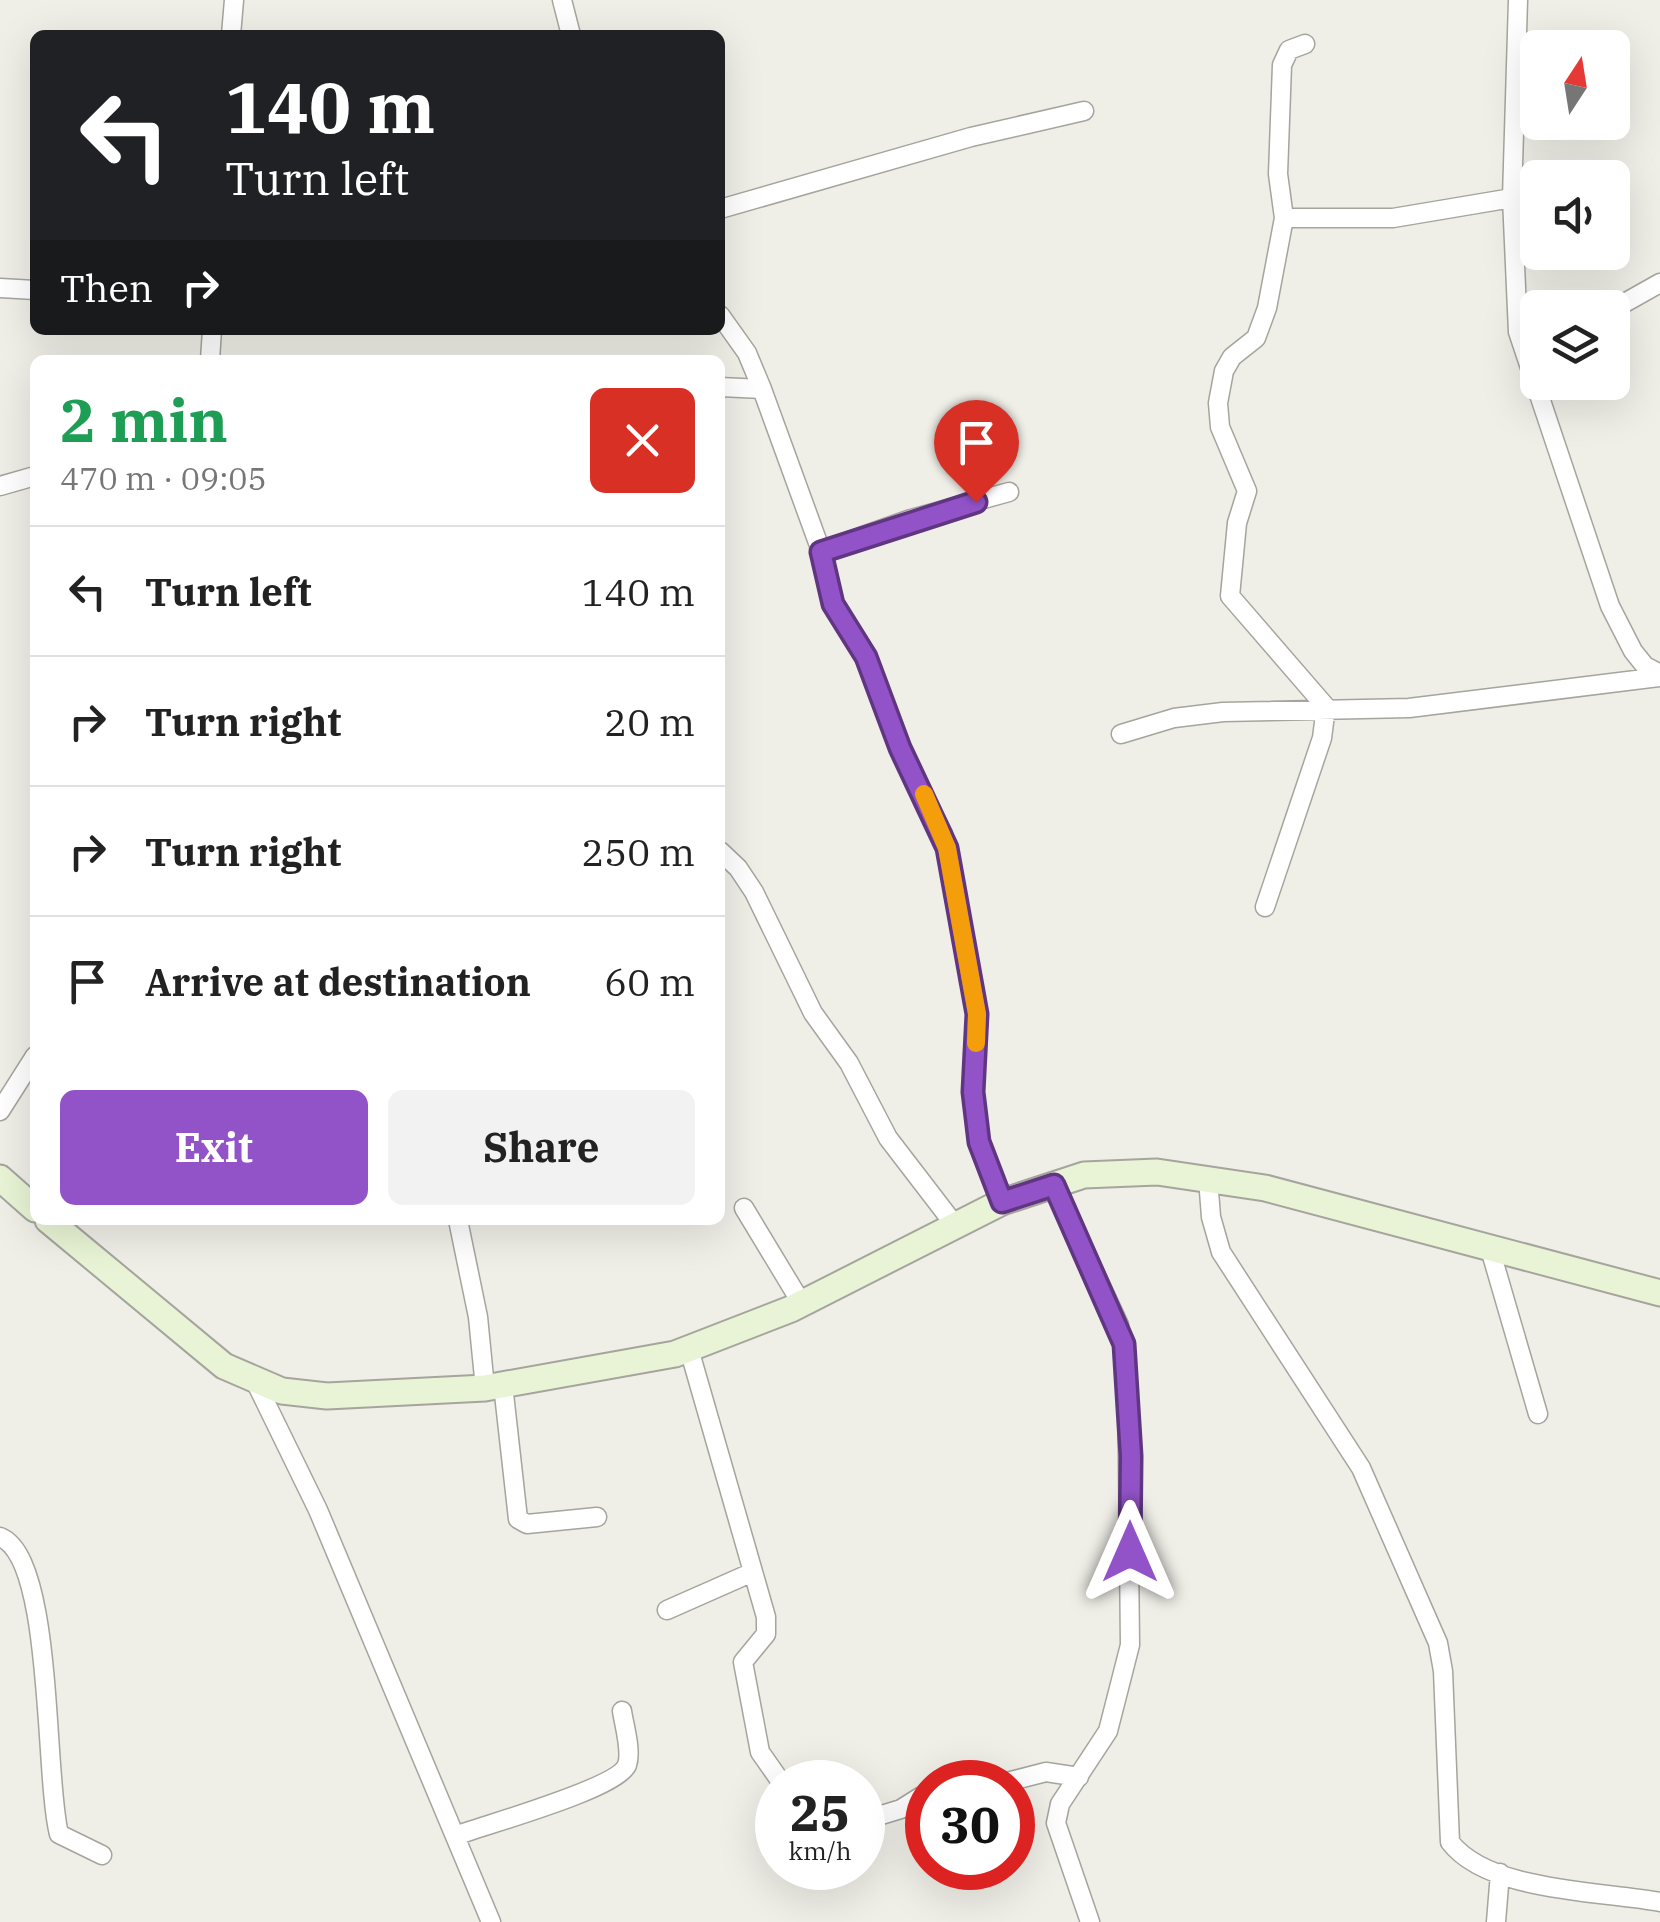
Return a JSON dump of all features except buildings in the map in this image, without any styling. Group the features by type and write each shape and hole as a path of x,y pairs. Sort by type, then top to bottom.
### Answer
{"street":[{"path":"231,30 234,0"},
{"path":"562,0 570,30"},
{"path":"1518,0 1512,198 1520,335"},
{"path":"1265,907 1322,738 1326,706 1230,596 1237,523 1247,491 1220,427 1218,403 1232,357 1256,338 1261,328 1284,218 1278,174 1278,96 1289,50 1306,44"},
{"path":"725,209 971,137 1084,111"},
{"path":"1284,218 1393,218 1512,198"},
{"path":"1630,300 1660,283"},
{"path":"0,288 30,290"},
{"path":"725,321 747,352 762,390 821,552 833,604 866,657 900,748 947,848 977,1014 973,1092 979,1142 1002,1202"},
{"path":"725,387 762,390"},
{"path":"1546,400 1610,606 1633,650 1645,666 1660,676"},
{"path":"0,486 30,477"},
{"path":"821,552 910,520 1009,492"},
{"path":"1121,734 1174,718 1326,706 1461,703 1540,689 1660,676"},
{"path":"725,856 754,892 813,1013 849,1063 888,1138 954,1224"},
{"path":"0,1110 30,1064"},
{"path":"54,1225 198,1347 256,1382 282,1391 344,1396 494,1386 623,1366 689,1349 802,1304 1002,1202 1084,1175 1208,1178 1265,1188 1660,1293"},
{"path":"0,1178 30,1205"},
{"path":"1208,1178 1221,1252 1361,1468 1438,1643 1444,1671 1450,1842 1464,1858 1500,1873 1548,1886 1660,1902"},
{"path":"1054,1185 1119,1325 1131,1456 1130,1645 1108,1731 1060,1804 1056,1823 1090,1922"},
{"path":"744,1208 802,1304"},
{"path":"459,1225 518,1519 527,1524 598,1516"},
{"path":"1490,1249 1538,1414"},
{"path":"689,1349 767,1628 744,1662 760,1752 766,1760"},
{"path":"256,1382 318,1510 488,1921"},
{"path":"0,1537 21,1553 36,1606 58,1834 102,1855"},
{"path":"667,1610 754,1572"},
{"path":"455,1836 582,1792 621,1772 628,1760 622,1710"},
{"path":"1035,1775 1046,1772 1079,1778"},
{"path":"1496,1922 1500,1873"}],"slow traffic":[{"path":"924,794 947,848 977,1014 976,1043"}],"route":[{"path":"976,502 910,520 821,552 824,573 833,604 866,657 888,720 947,848 977,1014 974,1112 992,1180 1002,1202 1054,1185 1119,1325 1127,1370 1130,1552"}]}
